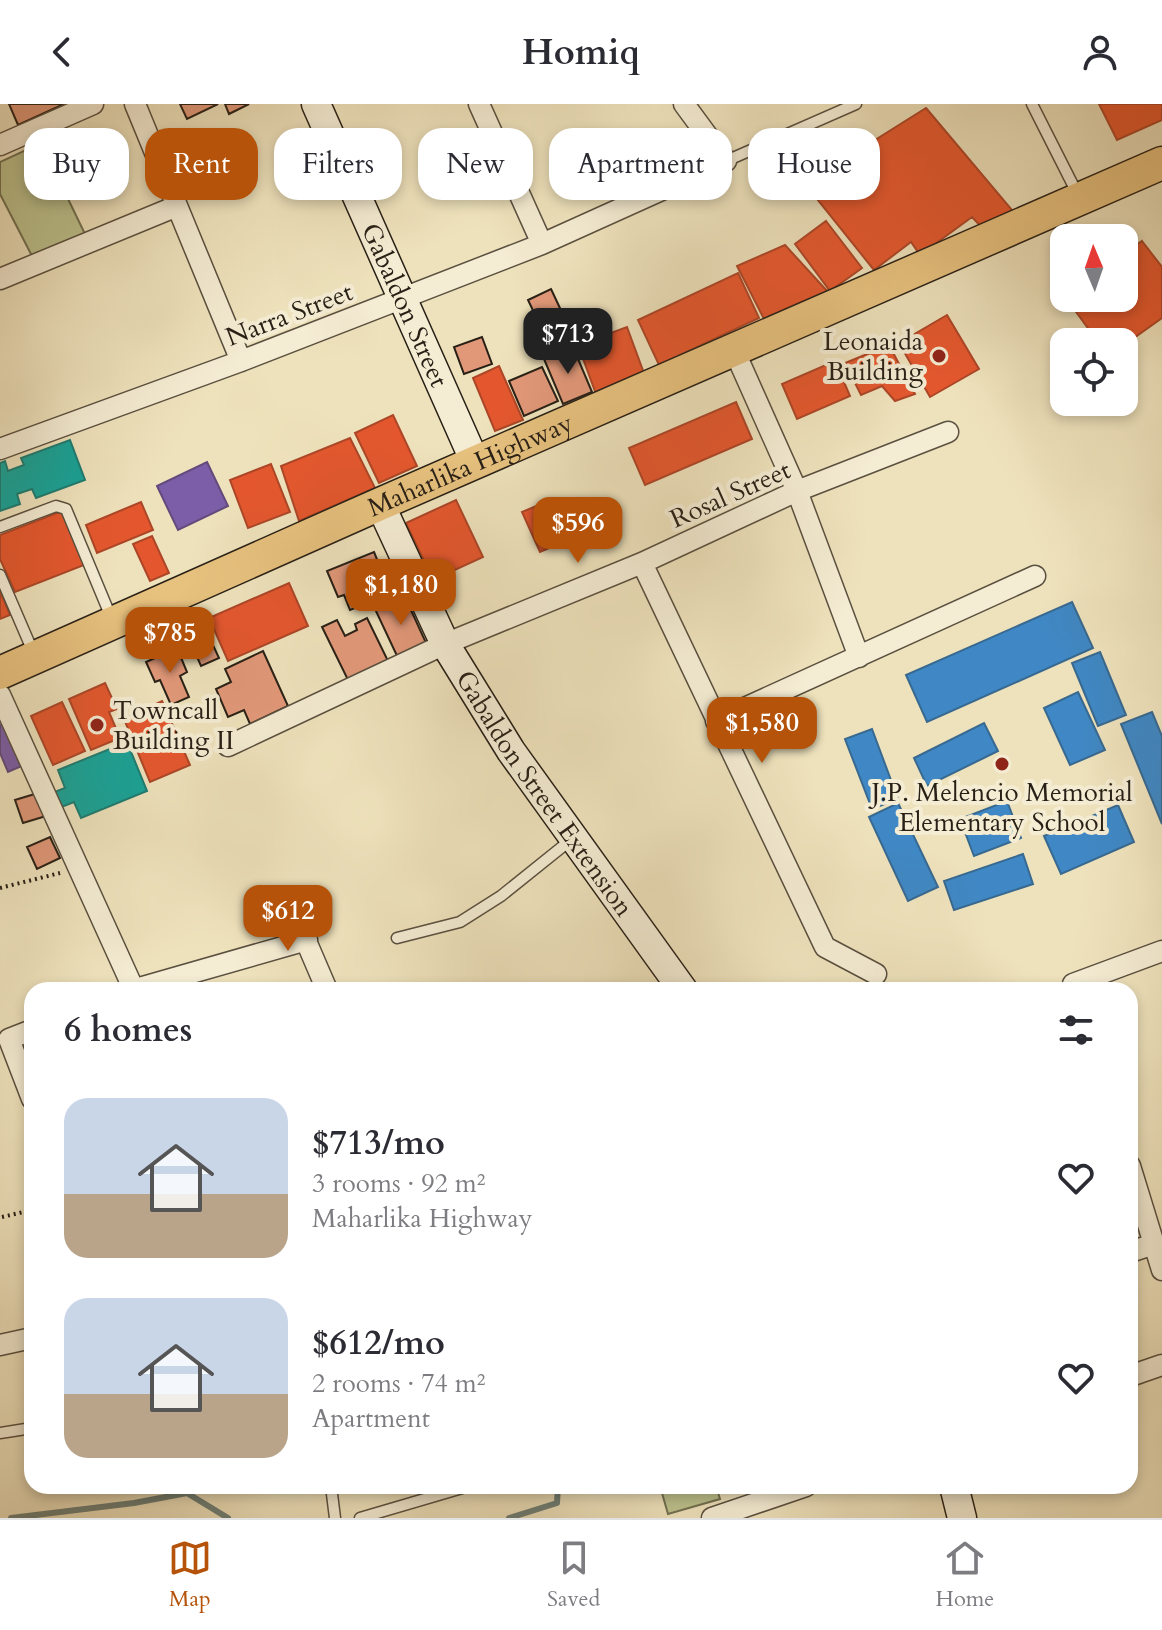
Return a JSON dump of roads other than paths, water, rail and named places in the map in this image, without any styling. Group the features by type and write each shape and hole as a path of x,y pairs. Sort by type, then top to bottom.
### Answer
{"main road":[{"name":"Maharlika Highway","path":"0,673 1162,163"}],"street":[{"path":"0,145 93,104"},
{"path":"135,104 241,361"},
{"name":"Gabaldon Street","path":"316,104 475,462"},
{"path":"479,104 542,244"},
{"path":"684,104 702,128"},
{"name":"Narra Street","path":"0,449 404,298 542,244 640,200"},
{"path":"0,279 177,206"},
{"path":"734,350 797,491 859,657"},
{"name":"Rosal Street","path":"228,746 445,644 642,563 797,491 948,432"},
{"name":"Gabaldon Street Extension","path":"380,504 445,644 511,751 677,982"},
{"path":"642,563 825,947 876,974"},
{"path":"716,721 1035,576"},
{"path":"0,695 129,982"},
{"path":"288,899 324,982"},
{"path":"161,982 307,940"},
{"path":"1084,982 1162,951"},
{"path":"24,1033 9,1039 24,1078"},
{"path":"1138,1192 1162,1270"},
{"path":"1138,1249 1154,1244"},
{"path":"0,1345 24,1340"},
{"path":"1138,1373 1162,1365"},
{"path":"712,1518 782,1494"},
{"path":"956,1494 962,1518"}],"lane":[{"name":"Narra Street","path":"732,158 856,104"},
{"path":"1032,104 1080,199"},
{"path":"0,527 56,506 66,509 113,623"},
{"path":"0,575 36,657"},
{"path":"397,938 460,922 501,896 573,838"},
{"path":"0,1433 24,1429"},
{"path":"332,1494 335,1518"},
{"path":"360,1518 442,1494"}],"waterway":[{"path":"11,1518 182,1494"},
{"path":"189,1494 228,1518"},
{"path":"509,1518 557,1503 558,1494"}],"place":[{"name":"Leonaida Building","path":"939,356"},
{"name":"Towncall Building II","path":"97,725"},
{"name":"J.P. Melencio Memorial Elementary School","path":"1002,764"}]}
